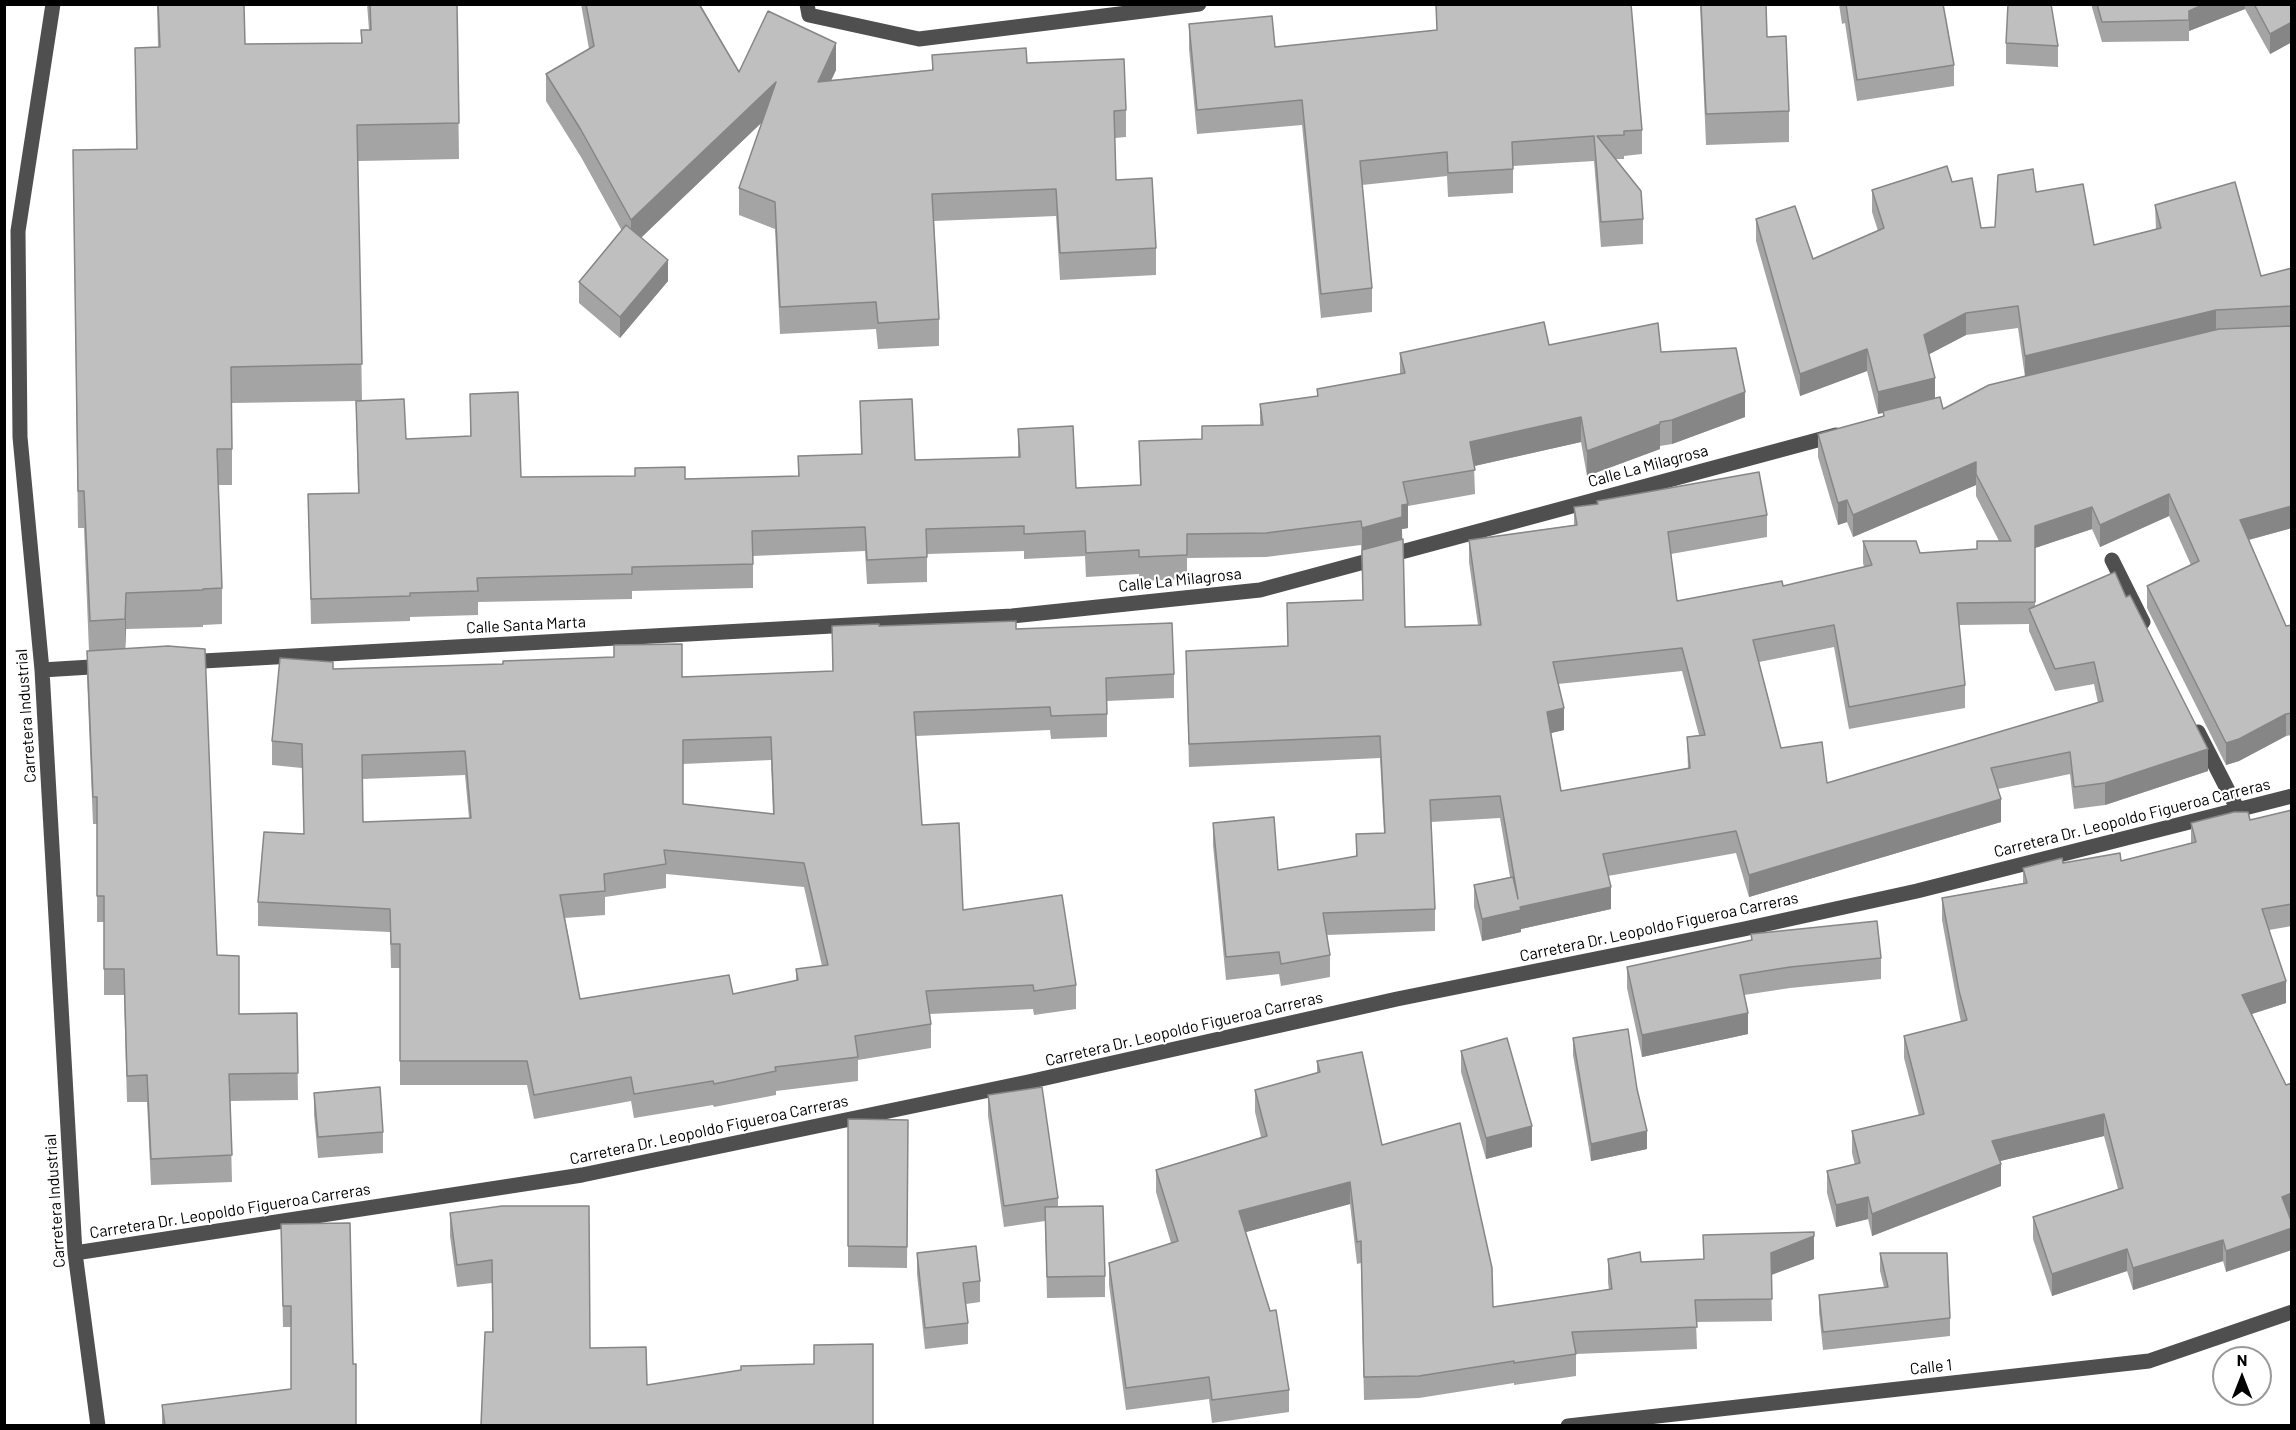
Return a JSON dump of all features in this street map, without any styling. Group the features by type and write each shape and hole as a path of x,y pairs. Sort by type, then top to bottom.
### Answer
{"street":[{"name":"Carretera Industrial","path":"52,4 11,230 20,437 42,670 75,1253 98,1425"},
{"path":"807,4 809,15 919,39 1199,4"},
{"name":"Calle La Milagrosa","path":"1012,616 1260,590 1851,431"},
{"path":"2112,560 2151,639"},
{"name":"Calle Santa Marta","path":"173,663 1012,616"},
{"path":"42,670 125,666"},
{"path":"2191,718 2238,810"},
{"name":"Carretera Dr. Leopoldo Figueroa Carreras","path":"75,1253 593,1172 1028,1082 1397,999 1906,894 2292,796"},
{"name":"Calle 1","path":"1568,1425 2149,1361 2292,1312"}],"building":[{"path":"158,4 244,4 245,44 362,43 361,30 371,30 370,4 457,4 459,123 357,125 362,364 231,367 232,449 217,449 222,588 126,593 125,619 90,621 84,491 78,491 73,150 137,149 135,48 160,47"},
{"path":"586,4 699,4 739,72 768,11 836,43 818,82 933,70 932,55 1026,48 1027,63 1124,59 1126,110 1114,111 1116,180 1152,178 1156,248 1060,253 1056,189 932,194 939,319 878,323 876,302 780,307 775,202 739,188 776,82 631,220 581,130 546,74 594,46"},
{"path":"1436,4 1631,4 1642,130 1624,131 1624,135 1597,136 1641,191 1643,219 1601,222 1594,136 1512,142 1513,169 1448,173 1447,152 1360,161 1372,288 1321,294 1302,100 1197,110 1189,24 1272,16 1275,47 1437,30"},
{"path":"1701,4 1766,4 1767,37 1786,36 1789,111 1706,114"},
{"path":"1846,4 1943,4 1954,65 1857,80"},
{"path":"2008,4 2051,4 2058,46 2006,43"},
{"path":"2097,4 2205,4 2189,11 2189,20 2102,22"},
{"path":"2254,4 2292,4 2292,22 2270,34"},
{"path":"1947,166 1952,182 1972,178 1981,228 1995,227 1998,175 2033,169 2036,192 2083,184 2094,245 2161,228 2155,205 2235,182 2261,276 2292,268 2292,306 2216,310 2025,356 2018,306 1966,313 1924,335 1935,378 1878,392 1867,349 1800,374 1756,219 1795,206 1813,259 1884,228 1872,190"},
{"path":"626,225 668,260 620,317 579,282"},
{"path":"1544,322 1549,345 1658,323 1661,352 1736,348 1745,392 1587,451 1581,417 1470,442 1475,470 1403,482 1408,504 1402,505 1402,517 1362,528 1361,521 1266,533 1187,534 1187,555 1139,557 1139,550 1086,553 1085,531 1024,534 1024,526 926,529 927,557 867,560 865,527 752,531 753,564 632,567 632,574 477,578 478,591 311,599 308,494 359,493 356,401 404,399 406,439 471,436 470,394 518,392 521,477 635,476 635,468 685,467 685,479 799,476 798,456 862,454 860,401 912,399 915,460 1020,457 1018,429 1073,426 1076,488 1141,485 1139,441 1202,439 1202,426 1263,425 1260,404 1318,396 1317,389 1405,373 1400,353"},
{"path":"2292,326 2292,506 2240,520 2286,626 2292,625 2292,713 2226,743 2147,586 2199,561 2169,494 2100,525 2092,507 2035,526 2035,602 1957,603 1965,685 1849,707 1834,625 1753,640 1781,748 1822,742 1827,783 2103,701 2094,662 2055,669 2029,609 2115,572 2126,597 2130,595 2208,749 2105,783 2074,787 2070,752 1991,768 2001,799 1749,875 1736,831 1603,854 1611,887 1520,907 1521,910 1482,919 1474,885 1513,877 1518,899 1500,796 1430,800 1435,909 1323,913 1330,955 1281,964 1279,952 1226,957 1213,823 1274,817 1278,870 1357,856 1356,834 1385,833 1380,736 1189,744 1186,651 1288,646 1287,603 1363,600 1362,550 1403,539 1405,627 1481,625 1469,540 1577,525 1574,507 1759,472 1767,515 1668,532 1677,601 1782,581 1783,586 1872,565 1863,541 1916,541 1920,553 1977,549 1977,541 2011,541 1976,474 1976,462 1853,515 1847,500 1838,503 1818,434 1884,416 1883,411 1940,397 1943,409 1989,385 2219,329","holes":["1682,648 1705,735 1687,737 1690,768 1561,791 1547,712 1564,708 1553,662"]},
{"path":"1016,621 1016,629 1172,623 1174,674 1106,678 1107,714 1051,716 1050,707 914,712 922,825 959,823 963,910 1062,895 1076,985 1034,991 1033,985 926,991 931,1024 855,1036 858,1057 775,1067 776,1071 714,1084 713,1081 634,1094 631,1077 534,1095 527,1061 400,1061 400,944 391,944 390,909 258,902 264,832 304,834 302,744 272,741 280,658 333,662 333,669 503,664 503,661 614,657 614,645 682,644 682,677 833,671 832,626 879,624 879,626","holes":["771,737 774,814 683,804 683,740","465,751 471,818 363,822 362,755","664,850 804,863 828,965 796,969 798,980 733,994 729,975 580,999 560,895 605,891 604,874 666,864"]},
{"path":"168,646 205,649 217,955 239,956 239,1014 297,1013 298,1073 229,1074 232,1155 151,1159 147,1075 127,1076 124,969 104,969 104,896 97,896 97,797 93,797 87,651"},
{"path":"2292,810 2292,904 2262,909 2286,981 2242,995 2286,1085 2292,1083 2292,1193 2282,1197 2292,1228 2226,1251 2223,1240 2133,1268 2127,1249 2052,1274 2033,1217 2123,1188 2104,1114 1992,1141 2001,1164 1872,1214 1868,1197 1836,1205 1827,1171 1860,1163 1852,1131 1924,1114 1904,1036 1967,1020 1959,991 1942,898 2027,883 2023,868 2062,858 2063,863 2120,853 2121,861 2196,842 2191,823 2234,812 2248,812 2250,820"},
{"path":"1877,921 1881,958 1790,967 1740,975 1748,1013 1642,1035 1627,967 1752,940 1751,934"},
{"path":"1628,1029 1637,1089 1647,1131 1591,1144 1573,1038"},
{"path":"1507,1038 1532,1126 1486,1138 1461,1051"},
{"path":"1362,1052 1382,1145 1460,1123 1492,1268 1493,1307 1612,1289 1608,1259 1640,1252 1641,1262 1704,1259 1703,1235 1814,1232 1814,1236 1771,1253 1772,1299 1695,1300 1697,1327 1572,1332 1576,1354 1419,1376 1364,1377 1361,1241 1357,1242 1350,1182 1239,1211 1270,1311 1276,1310 1289,1390 1212,1400 1209,1377 1126,1388 1109,1263 1178,1241 1156,1170 1267,1136 1255,1090 1320,1072 1317,1061"},
{"path":"380,1087 383,1132 318,1137 314,1093"},
{"path":"1042,1087 1058,1198 1004,1206 988,1095"},
{"path":"848,1119 908,1120 907,1247 848,1246"},
{"path":"502,1206 589,1206 590,1348 646,1347 647,1385 741,1370 741,1366 814,1364 814,1345 873,1344 873,1425 481,1425 485,1332 493,1332 492,1260 457,1265 450,1213"},
{"path":"1103,1206 1105,1276 1047,1277 1045,1207"},
{"path":"350,1223 353,1364 356,1364 356,1425 165,1425 162,1405 291,1389 291,1306 283,1306 281,1224"},
{"path":"976,1246 980,1281 963,1283 968,1323 925,1328 917,1253"},
{"path":"1880,1253 1947,1253 1950,1318 1823,1332 1819,1295 1888,1287"}]}
